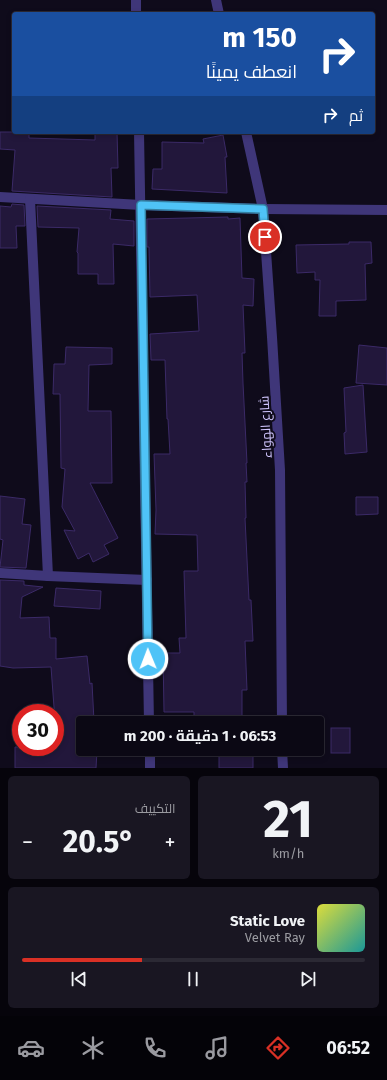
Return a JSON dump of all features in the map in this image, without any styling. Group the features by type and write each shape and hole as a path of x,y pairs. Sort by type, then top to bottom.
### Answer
{"street":[{"path":"136,0 136,12"},
{"path":"216,0 219,12"},
{"path":"139,134 148,580 149,716"},
{"name":"شارع الهواء","path":"246,134 263,209 272,337 280,470 282,716"},
{"path":"0,197 141,205 263,209 387,210"},
{"path":"30,199 48,576"},
{"path":"0,573 148,580"},
{"path":"150,756 150,768"},
{"path":"282,756 282,768"}],"building":[{"path":"0,132 29,134 29,138 95,140 95,134 117,134 118,168 111,168 112,197 12,191 15,150 0,149"},
{"path":"223,135 227,157 225,157 227,193 152,189 153,169 162,169 162,142 204,143 203,139"},
{"path":"12,204 24,205 25,226 16,226 17,248 0,248 0,206 11,207"},
{"path":"37,206 111,210 110,219 134,221 134,246 113,244 114,284 98,284 98,274 78,274 77,252 79,228 38,227"},
{"path":"240,218 242,278 254,279 253,306 243,305 245,353 242,353 247,463 247,482 245,482 245,518 249,600 251,600 253,641 245,641 247,690 242,690 242,716 194,716 194,712 164,712 163,653 180,653 179,638 186,638 184,571 198,571 197,535 155,534 156,510 154,454 170,454 165,360 151,360 150,334 199,331 197,295 150,297 147,219"},
{"path":"349,242 371,242 372,263 365,264 366,300 336,301 336,316 319,316 320,280 315,280 315,272 297,273 296,245 349,244"},
{"path":"359,345 387,348 387,385 356,383"},
{"path":"66,347 112,348 112,364 89,365 88,411 111,411 112,483 90,483 118,538 104,545 109,554 93,562 89,553 78,559 64,530 75,531 62,507 65,469 61,468 60,394 53,394 54,364 65,364"},
{"path":"363,385 367,452 345,454 344,433 346,432 344,388"},
{"path":"0,496 25,499 22,524 31,525 26,568 0,567 3,540 0,539"},
{"path":"356,497 378,497 378,514 356,515"},
{"path":"0,580 24,581 24,585 43,587 22,597 20,618 49,617 50,638 56,638 56,659 87,656 90,684 92,683 94,716 76,716 76,756 97,756 96,768 15,768 15,756 64,756 64,704 54,704 51,667 13,668 0,666"},
{"path":"56,588 101,591 100,609 54,606"},
{"path":"331,728 350,728 350,753 331,753"},
{"path":"219,756 253,756 253,768 219,768"}],"route":[{"path":"148,659 148,580 141,205 263,209 265,237"}]}
